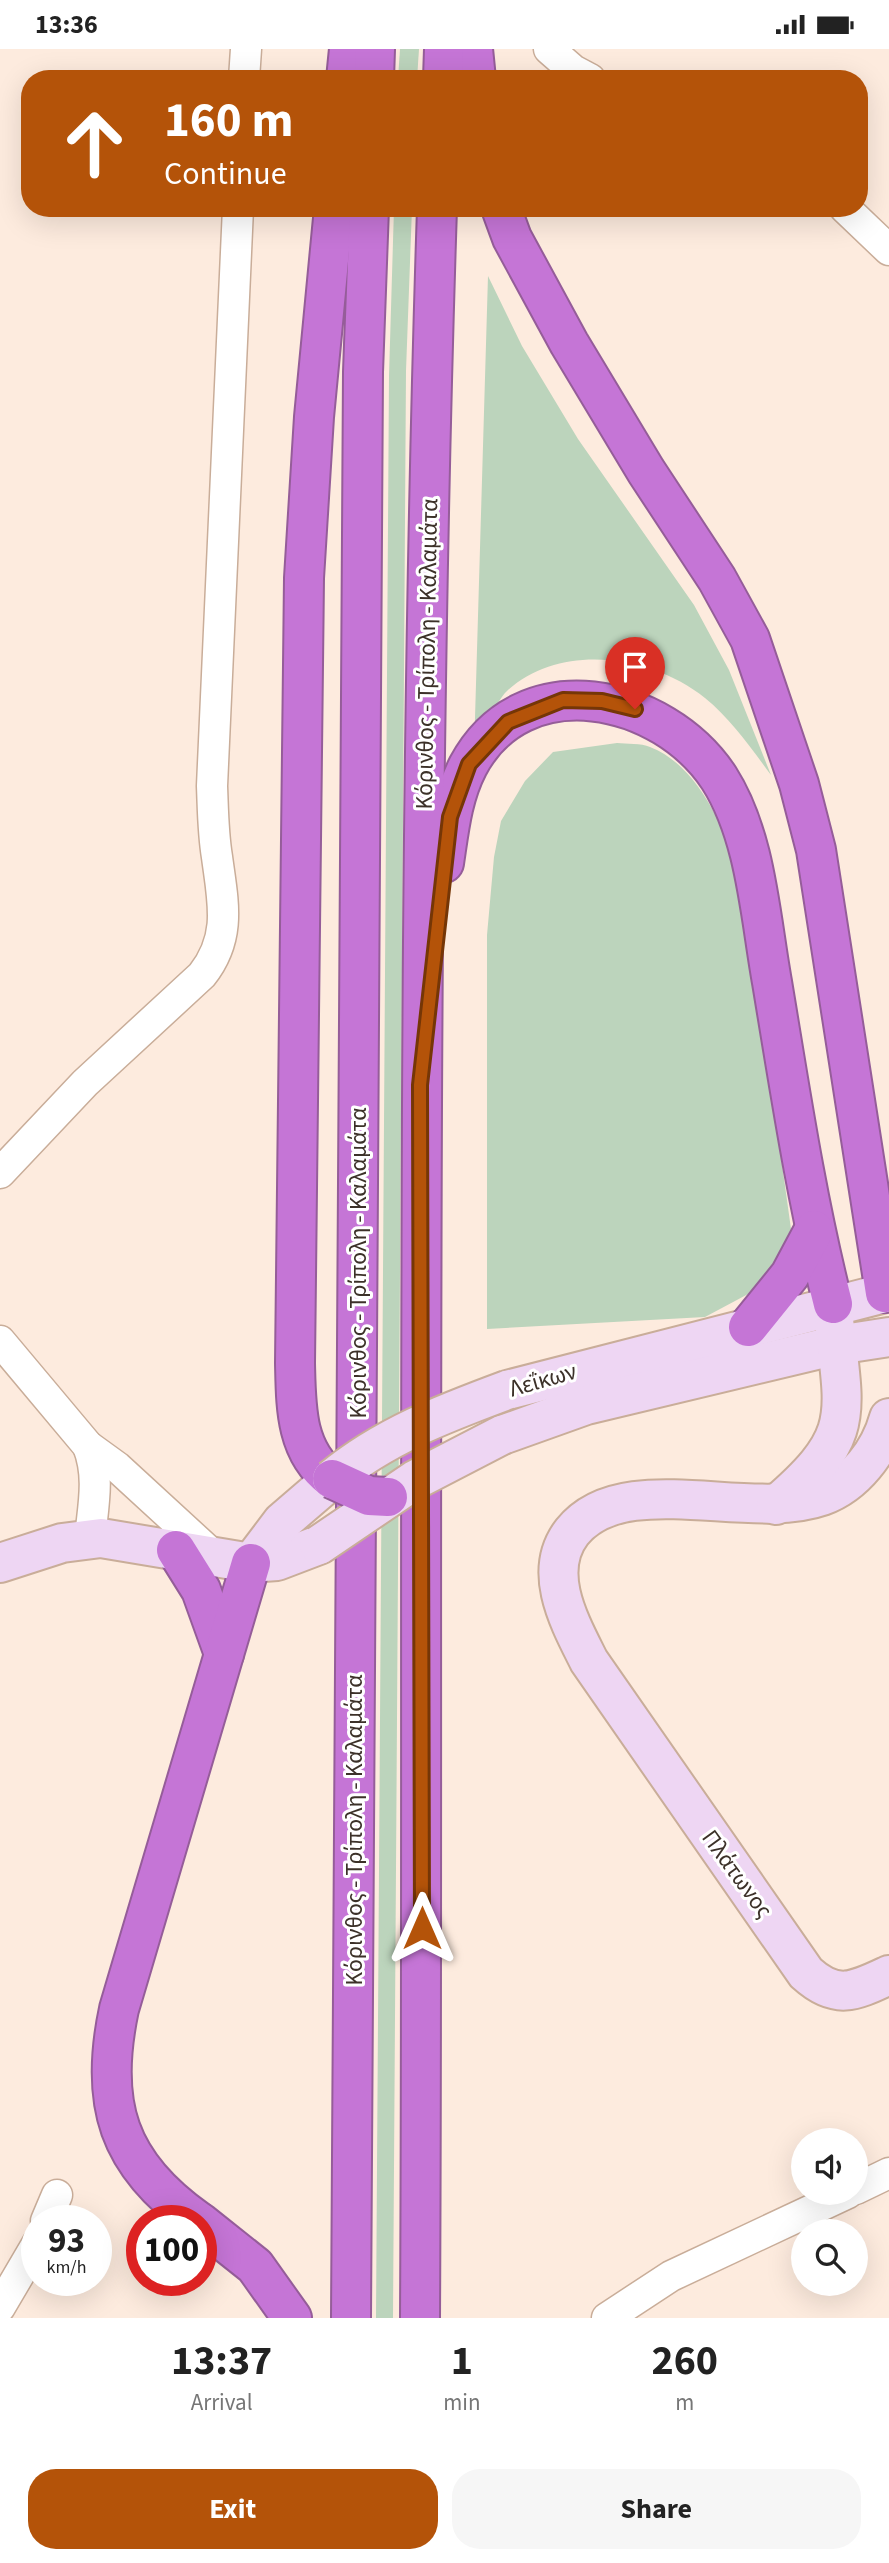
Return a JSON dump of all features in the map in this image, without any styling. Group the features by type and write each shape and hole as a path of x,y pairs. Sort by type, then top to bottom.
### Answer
{"highway":[{"path":"347,70 349,49"},
{"path":"375,70 376,49"},
{"path":"443,70 444,49"},
{"path":"473,49 475,70"},
{"path":"333,217 314,417 304,578 295,1363 297,1421 307,1452 319,1469 332,1479 369,1496 388,1497"},
{"name":"Κόρινθος - Τρίπολη - Καλαμάτα","path":"351,2318 363,386 369,217"},
{"name":"Κόρινθος - Τρίπολη - Καλαμάτα","path":"419,2318 423,1789 420,1085 437,217"},
{"path":"504,217 512,238 569,344 646,471 717,579 750,639 799,784 816,849 878,1202 888,1301"},
{"path":"420,1085 450,817 469,764 508,722 563,700 602,701 635,709 666,725 695,748 720,779 738,820 751,862 814,1230 833,1304"},
{"path":"748,1327 790,1275 814,1230"},
{"path":"176,1550 201,1590 224,1654"},
{"path":"175,2205 136,2162 115,2108 109,2078 111,2049 120,2009 224,1654 233,1560"},
{"path":"217,2236 255,2266 292,2318"}],"street":[{"path":"245,70 246,49"},
{"path":"552,53 577,70"},
{"path":"0,1173 85,1083 202,975 216,958 219,947 224,919 213,825 212,786 238,217"},
{"path":"854,217 889,250"},
{"name":"Λεΐκων","path":"233,1560 332,1479 388,1440 439,1416 507,1390 833,1304 888,1301"},
{"path":"776,1505 810,1474 836,1441 842,1411 843,1382 833,1304"},
{"name":"Λεΐκων","path":"0,1563 62,1543 90,1538 122,1539 233,1560 276,1561 320,1545 388,1497 449,1460 502,1435 586,1405 837,1345 889,1337"},
{"path":"0,1341 88,1446 233,1560"},
{"name":"Πλάτωνος","path":"889,1418 871,1458 851,1479 823,1495 776,1505 625,1501 599,1509 580,1522 565,1541 559,1561 559,1589 568,1618 589,1661 806,1973 820,1986 840,1992 861,1989 889,1975"},
{"path":"88,1446 95,1464 96,1487 90,1538"},
{"path":"868,2183 889,2173"},
{"path":"607,2318 671,2276 822,2205"},
{"path":"0,2307 21,2271"}],"green space":[{"path":"400,49 419,49 418,70 399,70"},
{"path":"394,217 412,217 406,371 393,2318 376,2318 389,376"},
{"path":"488,276 522,346 578,439 694,605 729,670 771,775 732,724 705,698 683,683 659,672 606,660 579,660 553,665 529,675 502,696 474,752"},
{"path":"617,743 650,747 668,756 683,769 708,802 742,877 791,1229 776,1266 750,1293 705,1317 487,1329 487,935 494,857 501,821 525,781 553,752"}],"route":[{"path":"422,1928 420,1085 450,817 469,764 487,741 508,722 563,700 602,701 635,709"}]}
